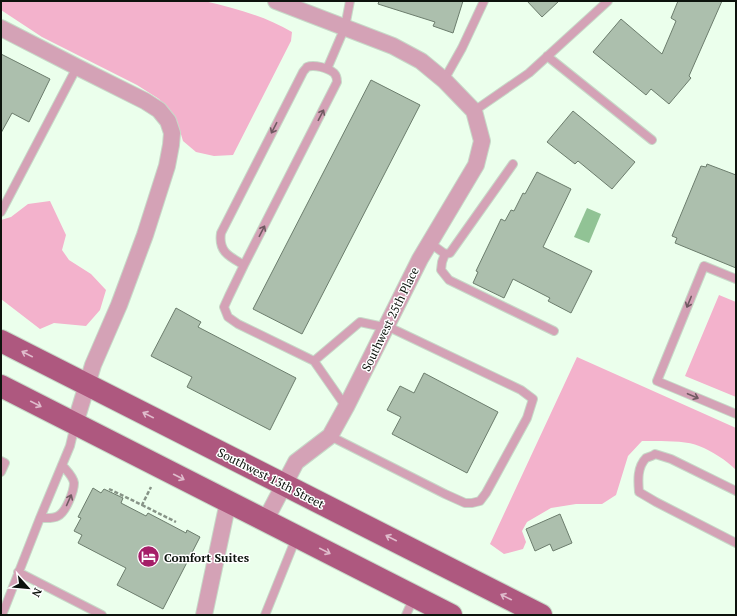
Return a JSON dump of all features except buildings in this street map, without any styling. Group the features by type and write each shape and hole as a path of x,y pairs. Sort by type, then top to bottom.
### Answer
{"main road":[{"name":"Southwest 13th Street","path":"1,341 541,615"},
{"path":"1,386 297,537 410,606 451,615"}],"street":[{"path":"276,1 393,46 421,61 444,80 470,108"},
{"path":"1,28 145,101 159,110 168,121 172,133 172,145 167,166 145,235 119,305 93,365 76,424"},
{"name":"Southwest 25th Place","path":"265,521 296,462 330,436 420,259 476,164 482,141 470,108"},
{"path":"204,615 228,502"}],"lane":[{"path":"327,69 345,27 350,1"},
{"path":"444,80 462,48 484,1"},
{"path":"470,108 529,73 608,1"},
{"path":"547,56 652,140"},
{"path":"244,265 228,256 222,248 220,241 221,233 303,72 307,67 314,66 327,69 333,72 336,76 337,82 224,307 228,317 238,324 314,361 346,407"},
{"path":"1,212 77,67"},
{"path":"445,254 450,253 454,248 513,164"},
{"path":"430,243 445,254"},
{"path":"445,254 441,270 450,280 554,331"},
{"path":"736,279 704,266 657,381 736,414"},
{"path":"314,361 360,322 393,329 521,390 533,398 527,418 486,494 480,501 472,503 465,503 444,494 330,436"},
{"path":"2,615 18,572 70,446 76,424"},
{"path":"736,491 655,454 646,458 641,468 638,480 639,492 736,542"},
{"path":"1,461 4,463 1,472"},
{"path":"40,518 58,517 63,512 68,502 74,483 72,477 62,465"},
{"path":"265,615 297,537"},
{"path":"18,572 102,615"}],"path":[{"path":"142,505 151,487"},
{"path":"110,488 176,522"}],"shaded area":[{"path":"1,1 204,1 260,17 282,26 292,32 291,41 233,155 214,156 196,152 183,141 177,121 159,99 137,85 42,37 1,10"},
{"path":"50,201 66,235 62,250 69,260 91,274 106,290 100,310 86,326 54,323 40,329 1,299 1,220 11,217 28,204"},
{"path":"587,208 601,214 589,243 574,237"},
{"path":"719,295 736,302 736,397 685,376"},
{"path":"577,357 736,428 736,470 714,453 693,444 671,441 642,441 628,456 616,495 602,504 576,504 551,508 527,522 522,531 526,542 523,549 504,554 490,544"}],"place":[{"name":"Comfort Suites","path":"148,557"}]}
